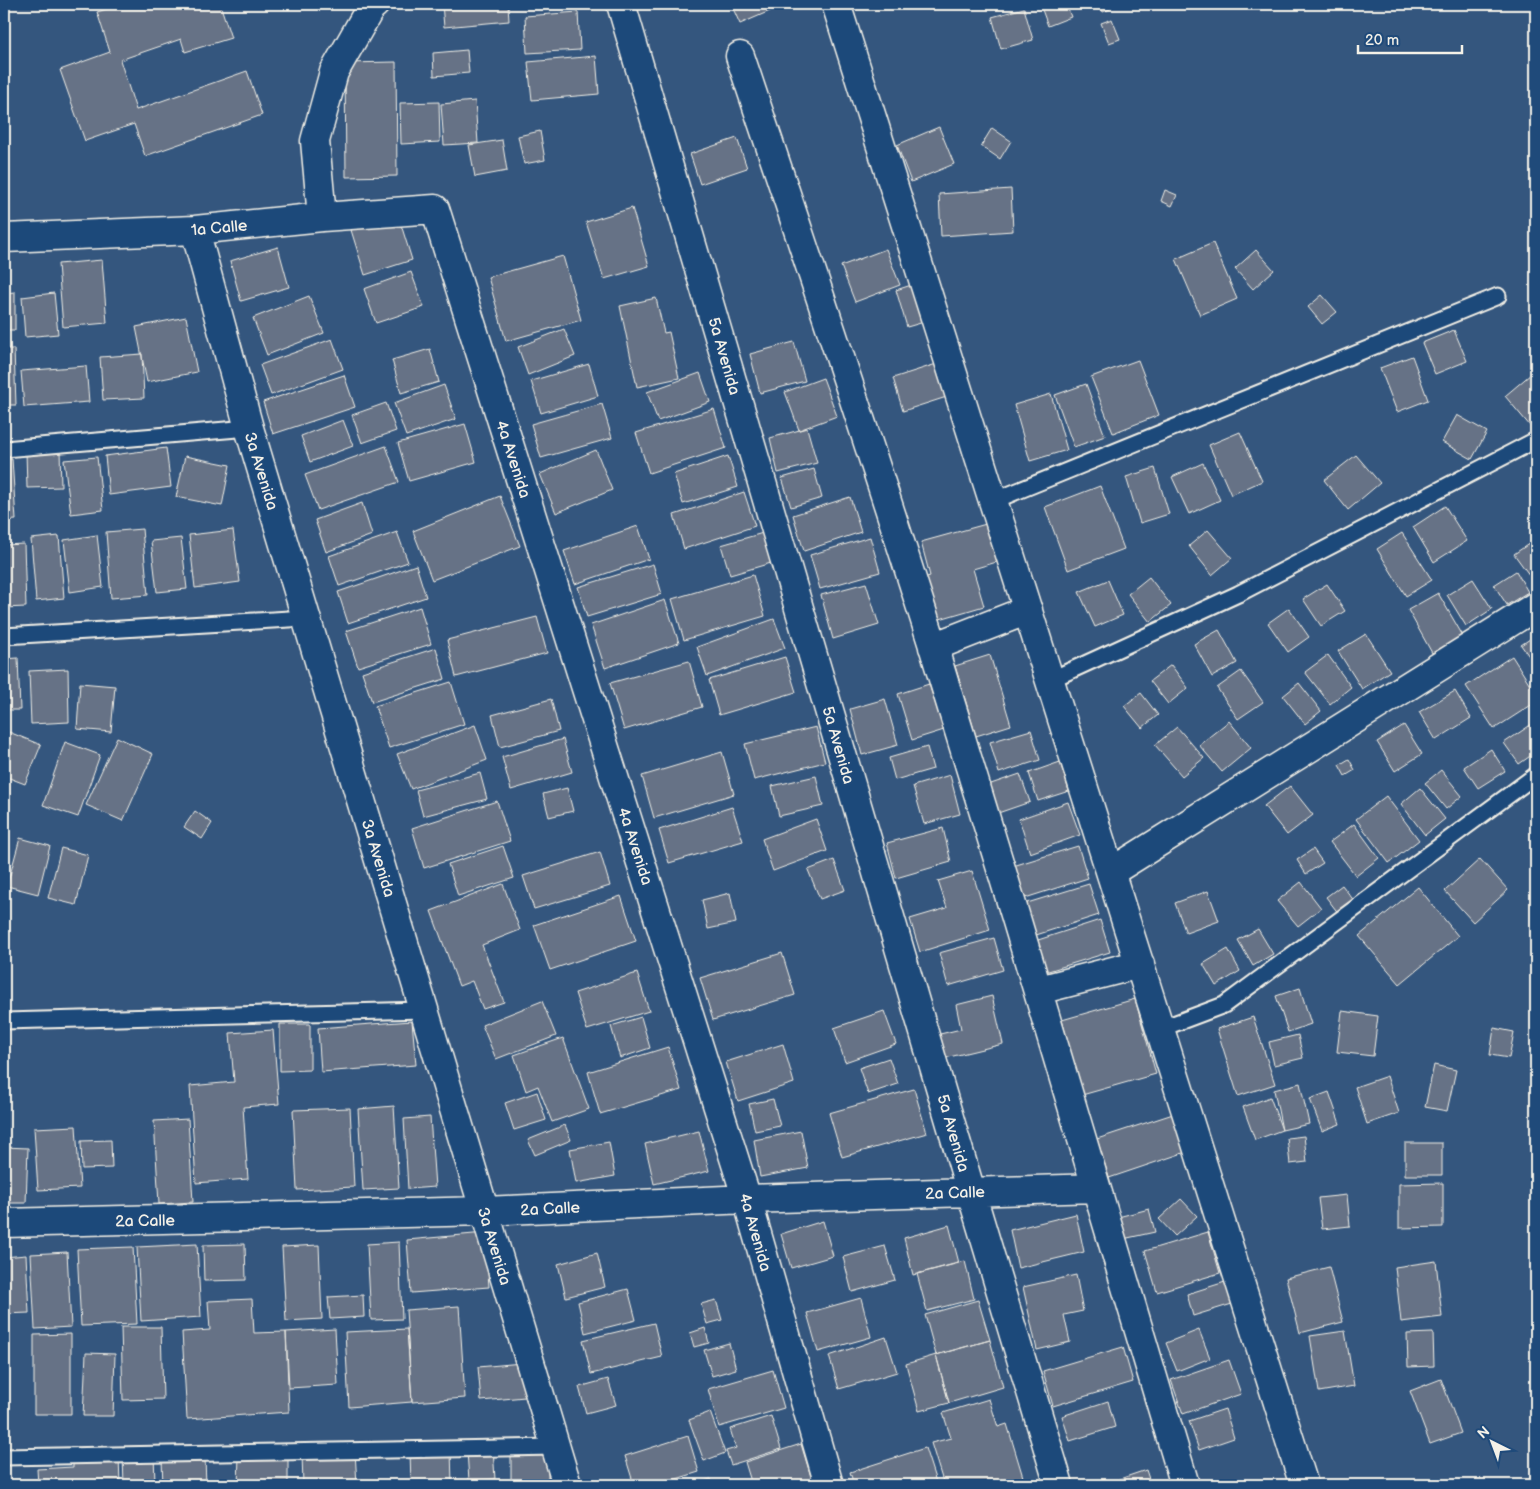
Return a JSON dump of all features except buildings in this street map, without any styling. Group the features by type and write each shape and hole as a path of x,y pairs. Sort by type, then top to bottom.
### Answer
{"street":[{"path":"322,217 315,141 334,72 375,4"},
{"name":"5a Avenida","path":"621,4 1059,1485"},
{"path":"837,7 1304,1485"},
{"path":"740,56 933,647 1038,990 1185,1485"},
{"name":"1a Calle","path":"4,238 195,230 322,217 435,209"},
{"name":"4a Avenida","path":"435,209 747,1199 829,1485"},
{"name":"3a Avenida","path":"195,230 249,428 568,1485"},
{"path":"1111,872 1536,606"},
{"path":"933,647 1028,610"},
{"path":"1038,990 1140,964"},
{"name":"2a Calle","path":"4,1223 485,1212 747,1199 1096,1188"}],"lane":[{"path":"993,501 1498,296"},
{"path":"4,449 249,428"},
{"path":"1050,680 1238,594 1534,441"},
{"path":"4,636 306,618"},
{"path":"1160,1029 1224,1005 1536,775"},
{"path":"4,1021 424,1010"},
{"path":"4,1457 556,1447"}]}
